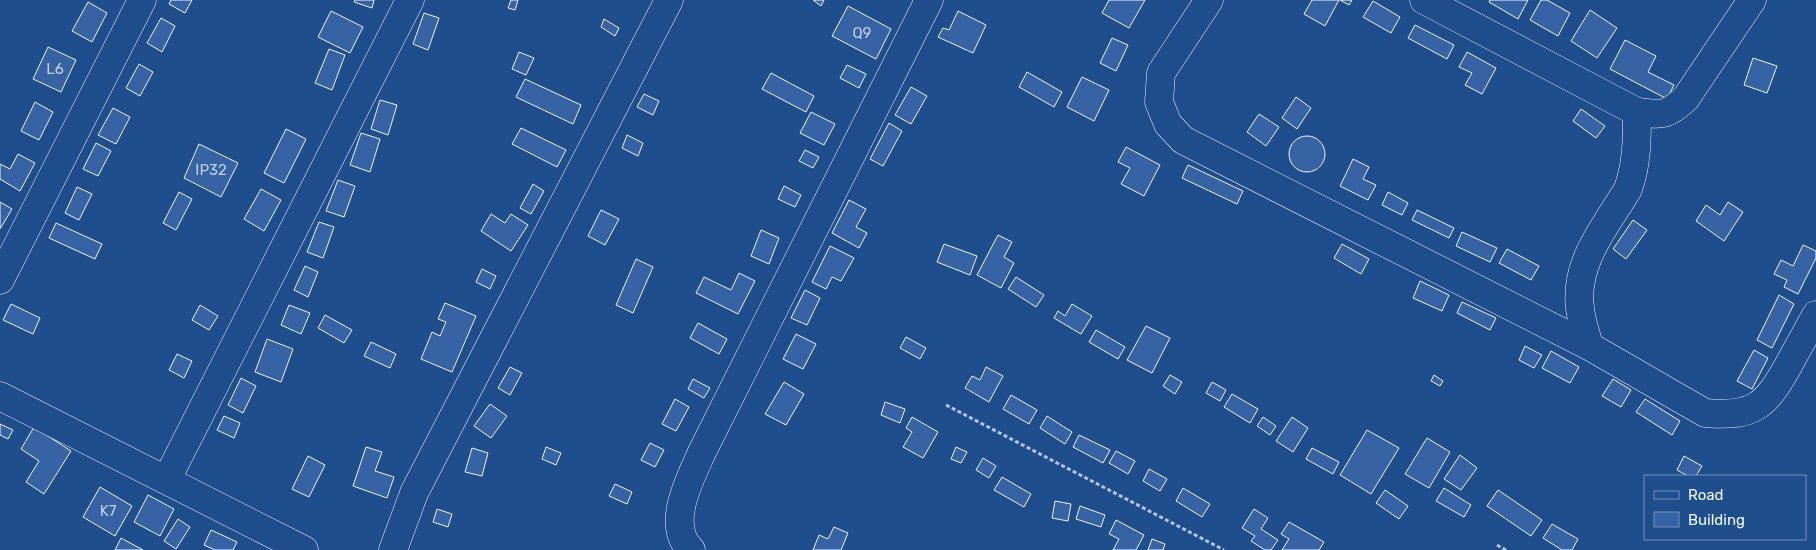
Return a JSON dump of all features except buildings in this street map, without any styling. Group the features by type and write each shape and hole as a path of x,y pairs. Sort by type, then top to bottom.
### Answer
{"street":[{"path":"0,280 142,0"},
{"path":"167,479 410,0"},
{"path":"393,550 414,493 669,0"},
{"path":"691,550 686,545 678,523 686,488 702,452 929,0"},
{"path":"1210,0 1161,73 1159,102 1168,124 1183,140 1589,346 1705,413 1727,415 1749,410 1764,402 1774,390 1816,315"},
{"path":"1424,0 1637,112 1660,115 1674,110 1686,98 1752,0"},
{"path":"1589,346 1580,308 1580,283 1587,258 1628,189 1632,178 1636,163 1637,112"},
{"path":"0,396 304,550"}],"path":[{"path":"946,405 1224,550"},
{"path":"1497,545 1506,550"}]}
